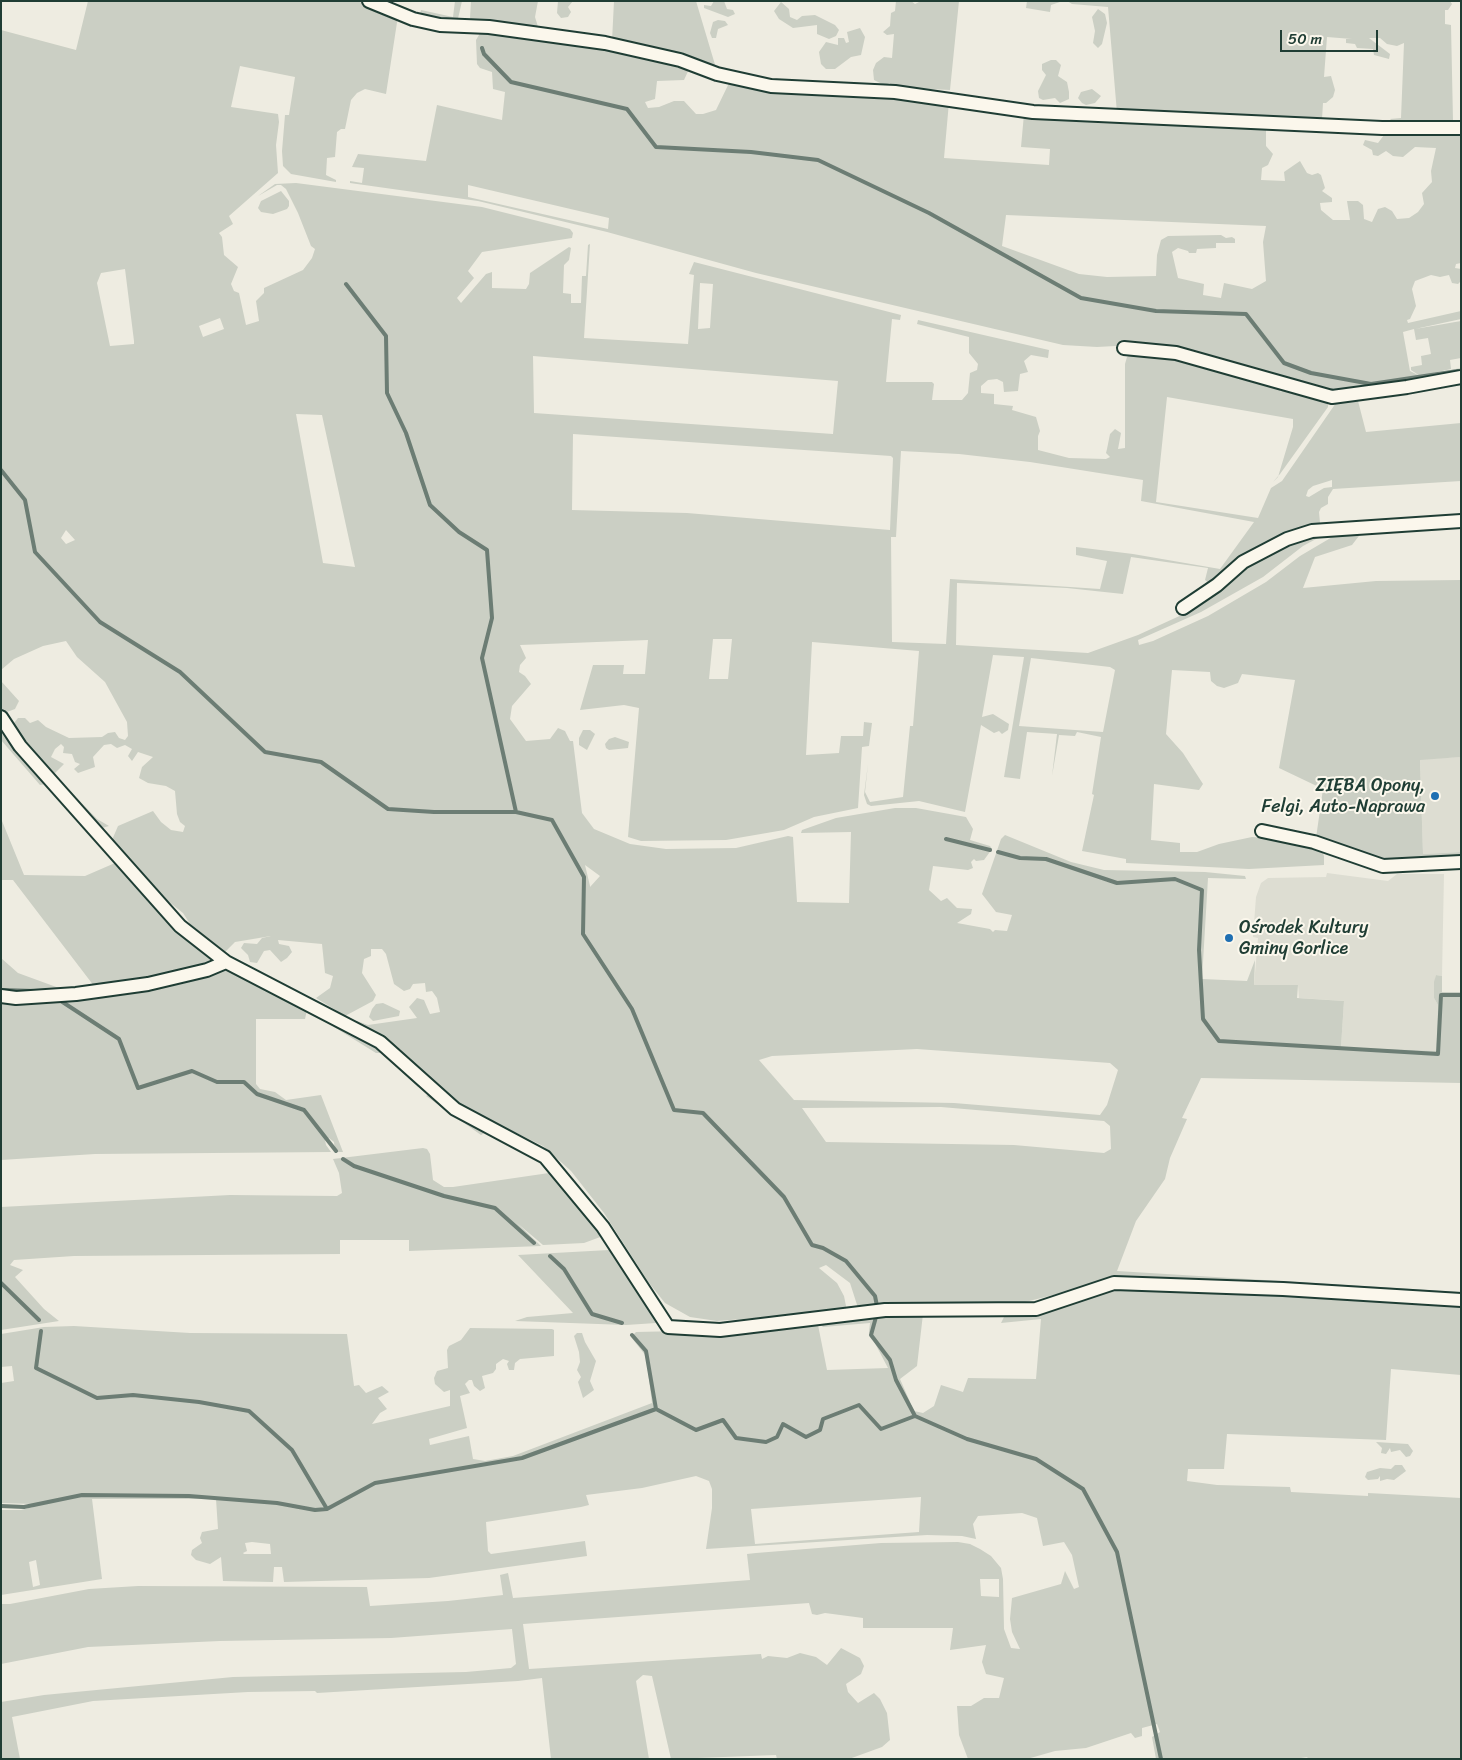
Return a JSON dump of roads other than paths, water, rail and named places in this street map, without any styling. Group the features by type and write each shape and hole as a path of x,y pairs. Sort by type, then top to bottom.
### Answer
{"street":[{"path":"369,1 414,19 440,25 488,27 605,43 680,60 717,74 771,86 895,92 1033,112 1369,128 1461,128"},
{"path":"1124,348 1176,353 1332,396 1407,388 1461,377"},
{"path":"1183,608 1217,585 1243,562 1287,539 1312,532 1461,520"},
{"path":"1,717 20,746 180,926 226,962 380,1042 455,1109 545,1157 603,1227 668,1327 720,1330 885,1310 1036,1309 1114,1282 1283,1289 1461,1300"},
{"path":"1262,831 1314,842 1383,866 1461,862"},
{"path":"1,996 16,998 76,994 139,985 207,970 226,962"}],"waterway":[{"path":"482,48 484,54 511,82 627,109 656,147 751,152 818,160 929,213 1081,298 1156,311 1246,314 1284,363 1311,373 1371,384 1458,371"},
{"path":"346,284 386,336 387,393 406,433 430,505 459,532 487,550 492,618 482,658 516,812"},
{"path":"1,470 25,500 35,552 100,622 180,672 265,752 321,762 388,809 434,812 516,812 552,820 584,877 583,934 632,1009 674,1110 703,1113 784,1197 812,1245 823,1248 846,1261 875,1296 877,1306"},
{"path":"946,839 990,850"},
{"path":"998,852 1020,858 1046,859 1117,883 1175,879 1202,890 1199,950 1203,1019 1219,1041 1438,1054 1441,995 1461,995"},
{"path":"3,990 34,991"},
{"path":"61,1001 119,1039 138,1088 192,1071 217,1082 244,1082 257,1094 304,1110 336,1151"},
{"path":"343,1159 354,1166 444,1196 495,1208 534,1243"},
{"path":"550,1256 564,1269 592,1314 622,1323"},
{"path":"1,1283 39,1320"},
{"path":"876,1317 871,1335 890,1360 896,1380 915,1416"},
{"path":"41,1331 36,1368 97,1398 133,1395 199,1402 249,1411 292,1450 327,1509 375,1483 522,1458 656,1409 696,1430 723,1420 736,1438 766,1442 777,1437 783,1424 806,1437 820,1430 823,1419 859,1405 881,1429 915,1416 967,1439 1036,1459 1083,1489 1117,1552 1161,1759"},
{"path":"632,1335 646,1351 656,1409"},
{"path":"1,1506 24,1507 82,1495 189,1496 277,1503 315,1510 327,1509"}],"place":[{"name":"ZIĘBA Opony, Felgi, Auto-Naprawa","path":"1435,796"},
{"name":"Ośrodek Kultury Gminy Gorlice","path":"1229,938"}]}
